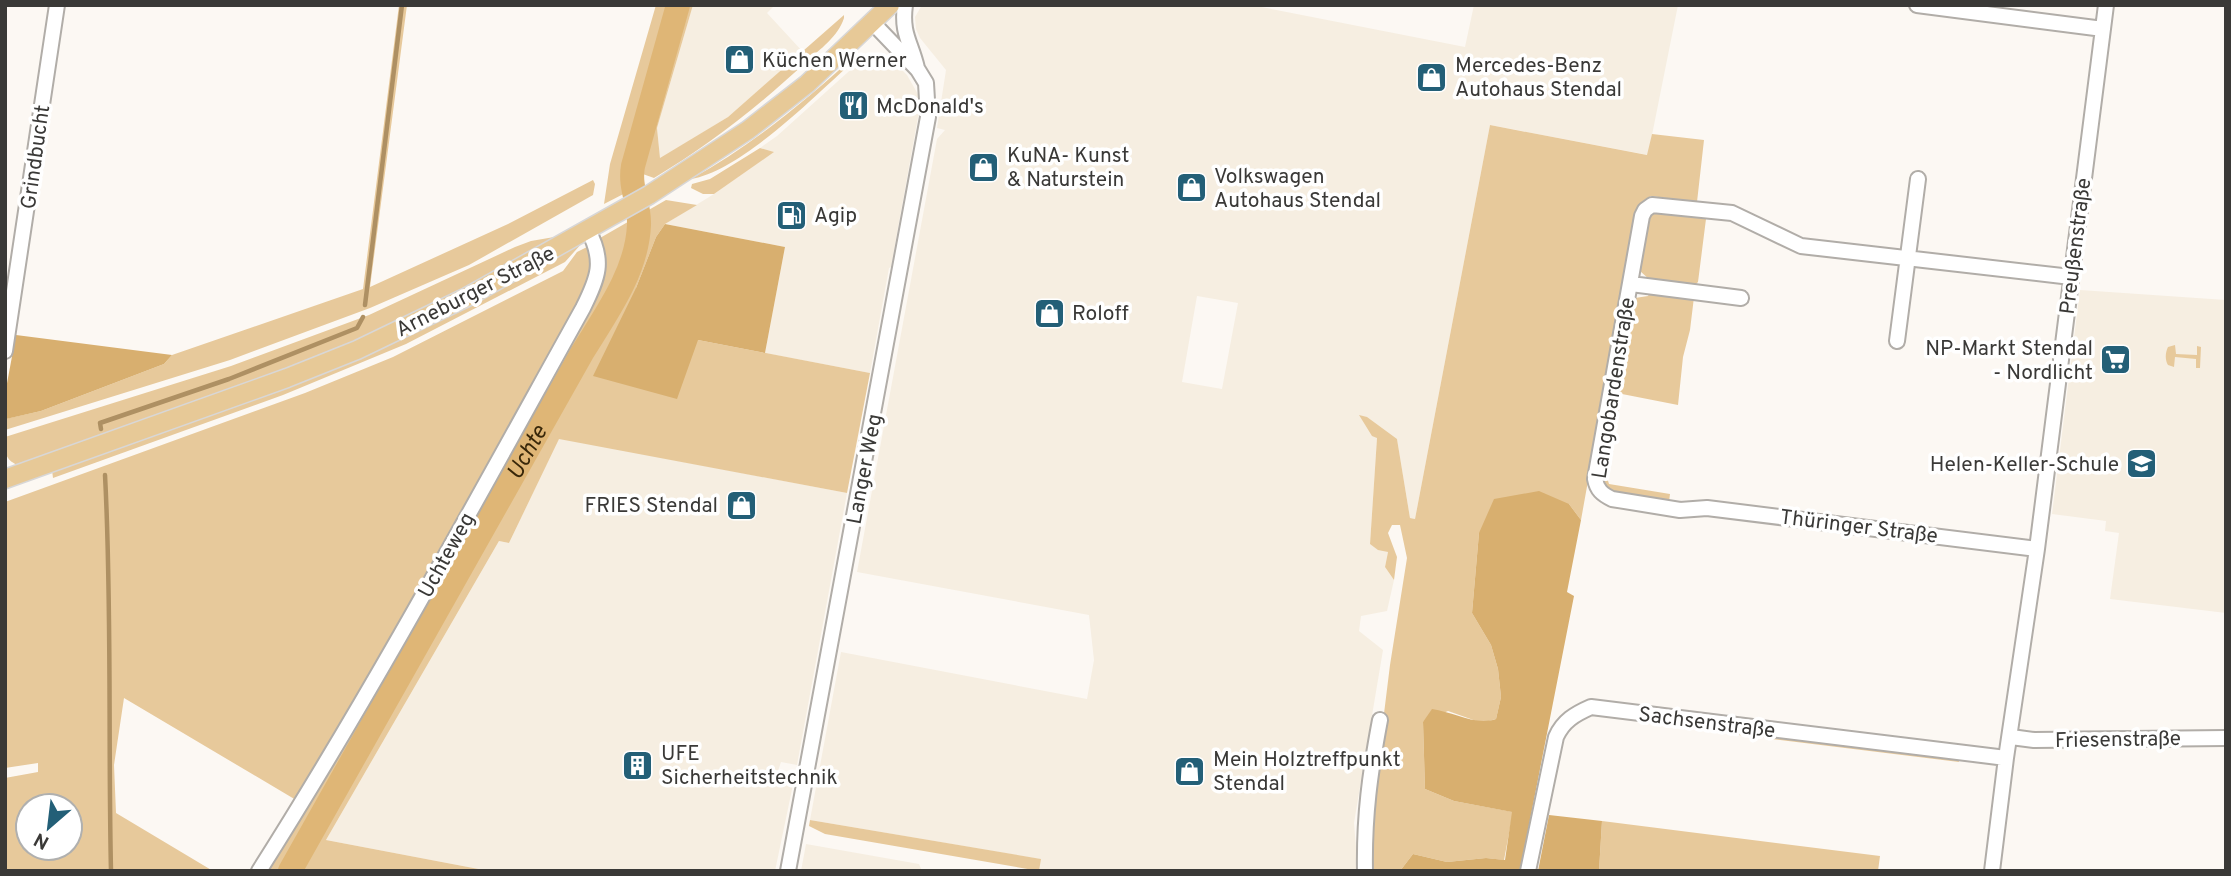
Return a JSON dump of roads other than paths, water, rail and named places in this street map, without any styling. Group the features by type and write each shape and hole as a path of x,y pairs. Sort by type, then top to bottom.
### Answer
{"main road":[{"name":"Arneburger Straße","path":"6,477 248,393 357,350 467,297 649,195 774,112 890,5"}],"street":[{"name":"Grindbucht","path":"5,351 57,5"},
{"name":"Langer Weg","path":"905,5 905,36 913,50 918,70"},
{"path":"1917,5 2103,29"},
{"name":"Preußenstraße","path":"1992,871 2037,549 2106,5"},
{"name":"Langer Weg","path":"788,871 928,117 926,83 918,70 873,23"},
{"path":"1897,341 1917,178"},
{"name":"Langobardenstraße","path":"1680,510 1612,499 1603,495 1596,487 1595,479 1642,216 1652,205 1732,213 1801,246 2071,277"},
{"name":"Uchteweg","path":"259,871 410,621 583,308 598,275 597,246 588,230"},
{"name":"Langobardenstraße","path":"1630,284 1741,298"},
{"name":"Thüringer Straße","path":"1680,510 1707,508 2037,549"},
{"name":"Sachsenstraße","path":"1528,871 1556,737 1560,728 1576,713 1591,707 2006,758"},
{"path":"1365,871 1364,825 1367,793 1380,720"},
{"name":"Friesenstraße","path":"2011,737 2034,740 2226,738"}],"waterway":[{"path":"365,305 402,5"},
{"name":"Uchte","path":"290,871 619,292 633,259 639,225 632,182 633,166 678,5"},
{"path":"101,429 100,423 229,379 357,328 363,317"},
{"path":"105,475 111,871"}],"place":[{"name":"Küchen Werner","path":"739,60"},
{"name":"Mercedes-Benz Autohaus Stendal","path":"1432,77"},
{"name":"McDonald's","path":"853,106"},
{"name":"KuNA- Kunst & Naturstein","path":"984,167"},
{"name":"Volkswagen Autohaus Stendal","path":"1191,188"},
{"name":"Agip","path":"791,215"},
{"name":"Roloff","path":"1049,313"},
{"name":"NP-Markt Stendal - Nordlicht","path":"2116,360"},
{"name":"Helen-Keller-Schule","path":"2142,464"},
{"name":"FRIES Stendal","path":"741,505"},
{"name":"UFE Sicherheitstechnik","path":"638,765"},
{"name":"Mein Holztreffpunkt Stendal","path":"1190,771"}]}
